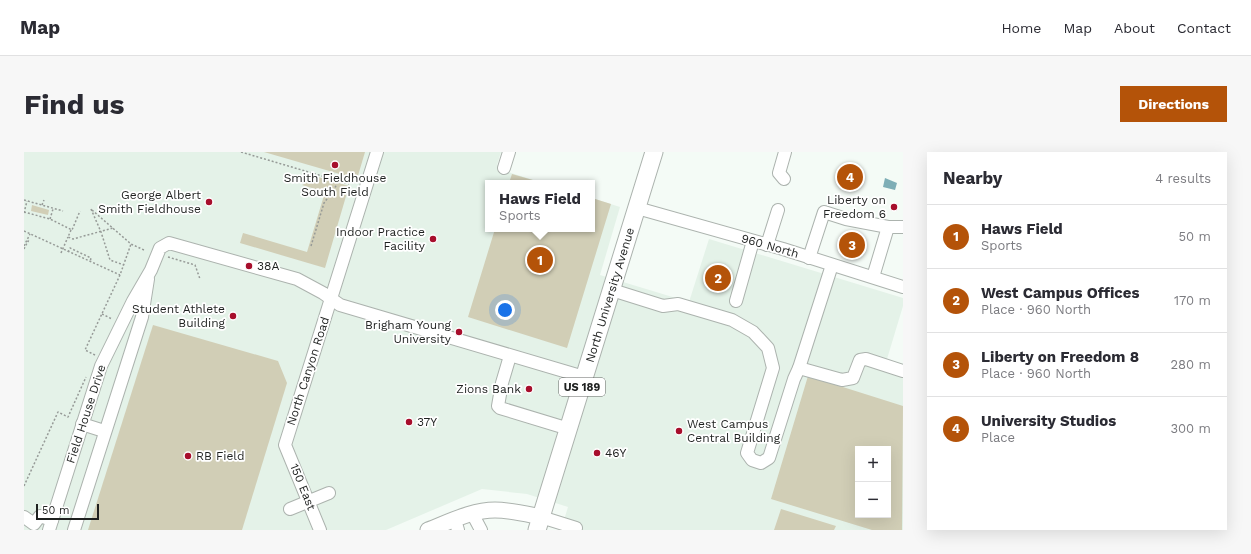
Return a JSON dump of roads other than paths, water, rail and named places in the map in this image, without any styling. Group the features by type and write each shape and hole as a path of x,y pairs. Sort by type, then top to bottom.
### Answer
{"highway":[{"name":"North University Avenue","path":"539,524 654,152"}],"main road":[{"path":"428,530 456,525 472,513 494,510 521,512 539,524"}],"street":[{"name":"North Canyon Road","path":"285,445 378,152"},
{"path":"504,168 509,152"},
{"path":"784,179 779,173 786,152"},
{"name":"960 North","path":"637,208 767,245 903,287"},
{"path":"767,245 778,210"},
{"path":"807,257 824,212 846,219 888,227 903,227"},
{"path":"807,257 816,222"},
{"path":"873,277 888,227"},
{"path":"736,301 753,241"},
{"name":"Field House Drive","path":"74,530 104,431 108,426 145,306 148,279 160,248 168,243 297,279 331,298 340,305 584,377"},
{"path":"612,290 663,306 678,304 732,320 753,332 768,348 773,368 747,453 752,460 761,463 769,458 832,265"},
{"name":"Field House Drive","path":"51,525 101,366 133,301 151,270"},
{"path":"133,301 142,301 145,306"},
{"path":"510,356 502,383 498,406 521,415 569,429"},
{"path":"799,368 842,380 853,378 860,360 866,359 903,371"},
{"path":"82,424 104,431"},
{"name":"150 East","path":"285,445 320,530"},
{"path":"290,509 329,493"},
{"path":"472,513 481,530"},
{"path":"24,517 34,524 40,516 51,525"},
{"path":"539,524 576,528"}],"water":[{"path":"885,178 897,183 895,190 883,187"}],"place":[{"name":"Smith Fieldhouse South Field","path":"335,165"},
{"name":"University Studios","path":"850,177"},
{"name":"George Albert Smith Fieldhouse","path":"209,202"},
{"name":"Liberty on Freedom 6","path":"894,207"},
{"name":"Indoor Practice Facility","path":"433,239"},
{"name":"Liberty on Freedom 8","path":"852,245"},
{"name":"Haws Field","path":"540,260"},
{"name":"38A","path":"249,266"},
{"name":"West Campus Offices","path":"718,278"},
{"name":"Student Athlete Building","path":"233,316"},
{"name":"Brigham Young University","path":"459,332"},
{"name":"Zions Bank","path":"529,389"},
{"name":"37Y","path":"409,422"},
{"name":"West Campus Central Building","path":"679,431"},
{"name":"46Y","path":"597,453"},
{"name":"RB Field","path":"188,456"}]}
